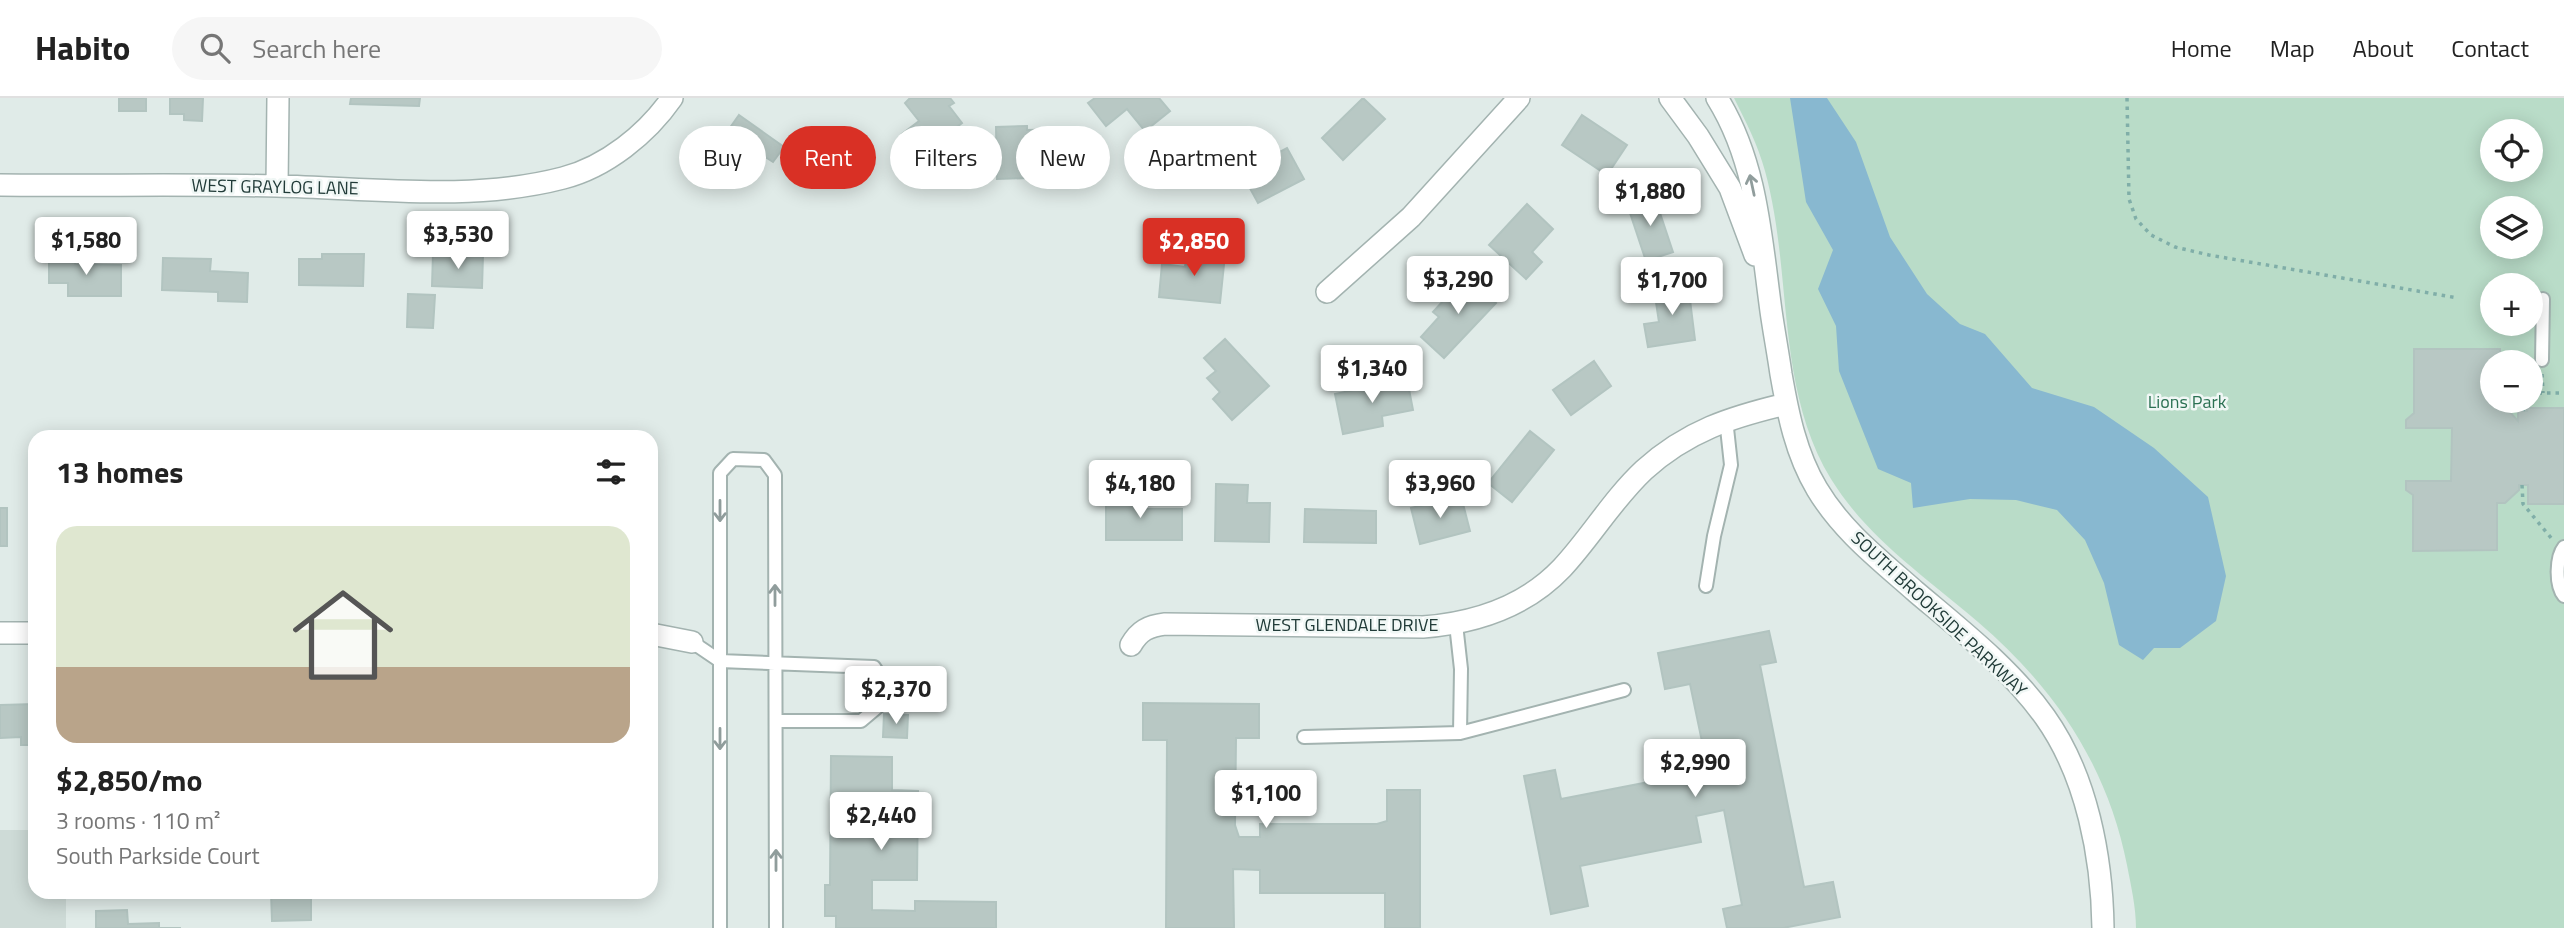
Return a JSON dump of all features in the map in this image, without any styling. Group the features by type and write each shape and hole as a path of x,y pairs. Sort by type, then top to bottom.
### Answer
{"street":[{"path":"277,186 278,98"},
{"name":"WEST GRAYLOG LANE","path":"0,185 277,186 418,190 520,187 565,178 588,169 631,143 673,98"},
{"path":"1327,292 1411,217 1518,98"},
{"name":"SOUTH BROOKSIDE PARKWAY","path":"1670,98 1698,136 1730,188 1770,300"},
{"name":"SOUTH BROOKSIDE PARKWAY","path":"1717,98 1730,119 1750,177 1762,234 1786,404 1803,460 1827,505 1859,542 2010,675 2044,716 2062,744 2076,776 2090,826 2098,863 2103,928"},
{"name":"WEST GLENDALE DRIVE","path":"1131,645 1136,636 1146,628 1164,624 1423,627 1456,624 1487,615 1530,595 1561,569 1644,470 1675,446 1706,427 1726,419 1786,404"},
{"path":"0,634 28,633"},
{"path":"658,635 692,642"}],"lane":[{"path":"1706,586 1714,536 1731,466 1726,419"},
{"path":"720,928 720,473 733,459 764,460 775,475 776,928"},
{"path":"2562,548 2558,561 2560,591 2564,596"},
{"path":"1456,624 1461,669 1460,733"},
{"path":"692,642 720,660 874,667 882,680 880,705 861,721 776,721"},
{"path":"1304,737 1460,733 1624,690"}],"path":[{"path":"2127,98 2129,199 2136,219 2151,235 2175,247 2208,255 2458,298"},
{"path":"2543,393 2564,393"},
{"path":"2522,485 2523,505 2562,548"}],"shaded area":[{"path":"0,830 28,830 28,899 66,899 66,928 0,928"}],"green space":[{"name":"Lions Park","path":"1734,98 2564,98 2564,928 2136,928 2132,889 2118,829 2106,794 2074,731 2054,702 2006,647 1899,556 1862,520 1831,479 1813,443 1793,368 1774,209 1762,161"}],"water":[{"path":"1790,98 1827,98 1856,142 1890,237 1927,294 1960,324 1985,334 2032,388 2094,407 2154,448 2208,497 2226,576 2216,621 2180,648 2154,648 2143,660 2119,645 2104,583 2085,540 2057,510 2016,500 1970,499 1913,508 1911,483 1878,469 1839,371 1836,326 1818,289 1833,250 1806,202"}],"building":[{"path":"119,98 146,98 146,111 119,111"},
{"path":"170,98 203,98 202,121 184,120 184,114 170,114"},
{"path":"351,98 420,98 419,106 350,104"},
{"path":"910,98 950,98 954,103 949,106 962,123 958,126 912,126 919,121 905,103"},
{"path":"1095,98 1159,98 1170,111 1151,126 1141,126 1127,109 1106,126 1088,103"},
{"path":"1363,98 1385,119 1343,160 1322,138"},
{"path":"739,115 754,126 731,126"},
{"path":"1582,115 1627,145 1607,175 1562,145"},
{"path":"1016,126 1016,178 1002,179 1002,127"},
{"path":"766,134 780,144 780,152 773,162 766,158"},
{"path":"1287,148 1304,179 1258,203 1250,189 1281,189 1281,151"},
{"path":"1654,195 1673,252 1646,261 1627,204"},
{"path":"1527,204 1553,229 1532,252 1542,262 1526,279 1489,245"},
{"path":"1187,251 1225,255 1220,303 1159,297 1162,264 1185,267"},
{"path":"322,254 364,254 363,286 299,285 299,259 322,259"},
{"path":"433,254 483,255 482,288 432,286"},
{"path":"49,256 75,256 75,264 121,265 121,296 68,296 68,283 49,283"},
{"path":"163,258 211,259 210,271 248,273 247,302 218,301 218,292 162,290"},
{"path":"1466,276 1496,303 1444,358 1421,337 1439,317 1433,312"},
{"path":"1688,284 1695,340 1648,347 1644,324 1659,322 1654,289"},
{"path":"408,294 435,295 433,328 407,327"},
{"path":"1225,339 1269,386 1232,420 1213,399 1220,392 1207,378 1216,371 1204,358"},
{"path":"2414,349 2500,349 2480,350 2480,413 2511,413 2518,421 2518,413 2543,413 2543,408 2564,408 2564,504 2528,504 2528,485 2519,485 2519,490 2505,503 2497,503 2497,550 2413,551 2413,495 2406,490 2406,481 2451,481 2452,428 2406,428 2406,420 2414,413"},
{"path":"1594,361 1611,386 1571,415 1553,390"},
{"path":"1407,379 1413,410 1382,416 1383,426 1343,434 1335,394"},
{"path":"1530,431 1554,450 1512,502 1488,483"},
{"path":"1216,484 1248,485 1247,503 1270,503 1269,542 1215,541"},
{"path":"1106,493 1137,493 1137,509 1182,509 1182,540 1106,540"},
{"path":"1461,496 1470,531 1420,544 1411,508"},
{"path":"0,508 7,508 7,546 0,546"},
{"path":"1305,509 1376,511 1376,543 1304,542"},
{"path":"1769,631 1776,662 1760,665 1804,887 1833,882 1840,917 1783,928 1727,928 1723,909 1742,905 1724,810 1696,816 1701,842 1580,866 1588,906 1551,914 1524,776 1555,770 1561,799 1685,775 1688,785 1710,780 1690,684 1665,689 1658,653"},
{"path":"1143,703 1259,704 1259,738 1236,738 1235,825 1239,837 1260,837 1260,824 1377,824 1387,821 1387,790 1420,790 1420,928 1385,928 1385,893 1260,893 1260,870 1233,869 1234,928 1166,928 1167,740 1143,740"},
{"path":"28,704 28,745 21,745 21,737 0,738 0,705"},
{"path":"884,714 908,715 907,738 883,737"},
{"path":"831,756 892,757 892,790 918,791 917,880 872,880 872,910 915,911 915,901 996,902 996,928 836,928 836,916 825,916 825,885 830,885"},
{"path":"271,899 311,899 311,920 272,921"},
{"path":"127,910 128,924 159,923 159,928 96,928 96,911"}]}
